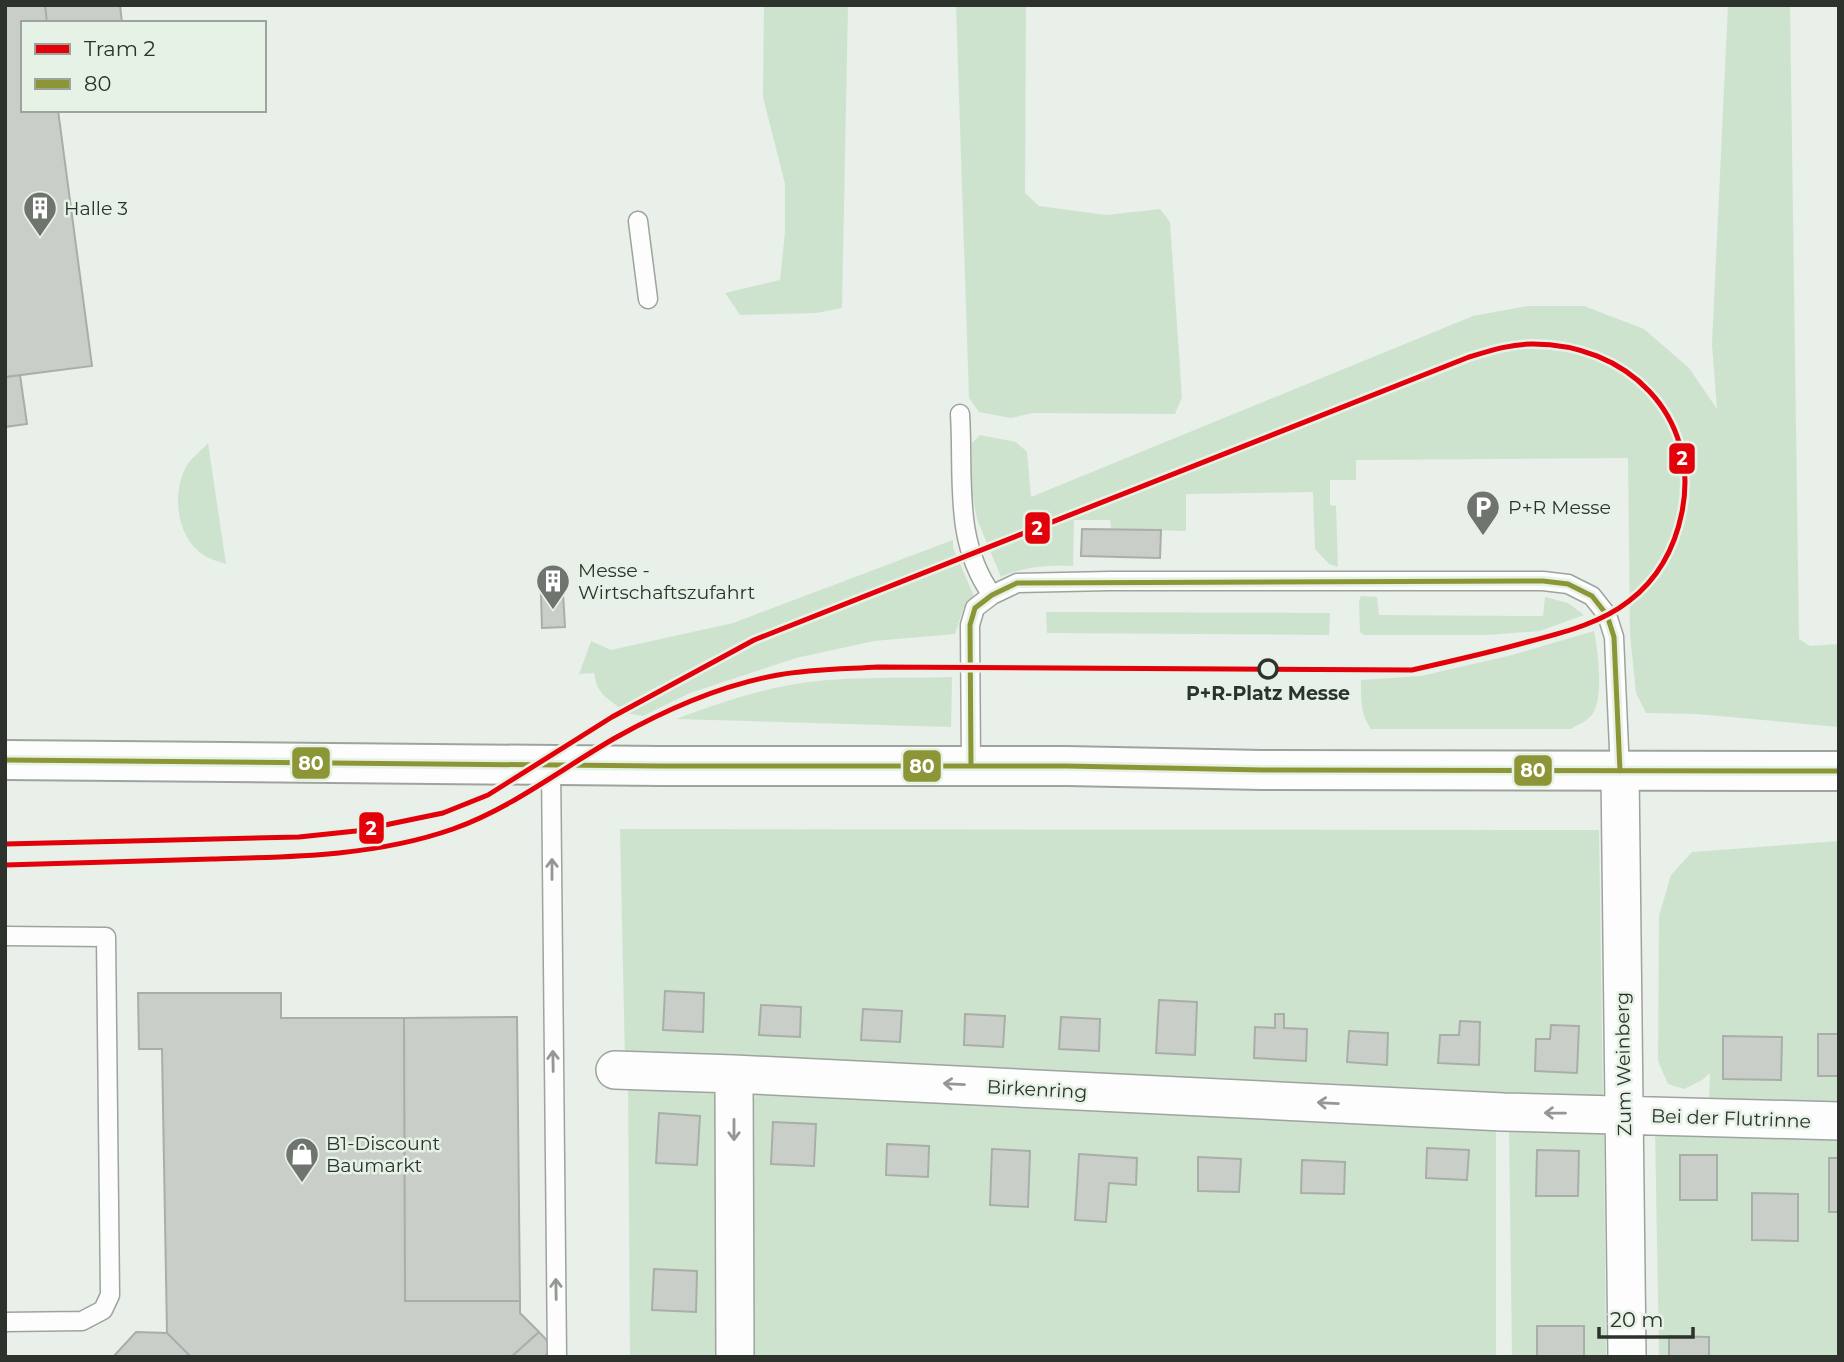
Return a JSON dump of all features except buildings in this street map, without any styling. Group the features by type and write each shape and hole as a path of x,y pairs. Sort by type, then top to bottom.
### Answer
{"main road":[{"path":"5,760 1839,771"}],"street":[{"name":"Zum Weinberg","path":"1620,771 1627,1357"},
{"name":"Birkenring","path":"615,1070 1489,1111 1623,1114"},
{"path":"734,1074 735,1357"},
{"name":"Bei der Flutrinne","path":"1623,1114 1839,1121"}],"lane":[{"path":"638,221 648,299"},
{"path":"960,414 963,518 969,554 978,576 992,595"},
{"path":"971,766 970,625 975,608 992,595 1017,583 1544,581 1568,584 1592,596 1607,615 1614,638 1620,771"},
{"path":"551,765 557,1357"},
{"path":"5,936 106,937 110,1296 103,1310 82,1321 5,1322"}],"green space":[{"path":"764,5 848,5 842,308 816,313 740,315 725,293 780,280 785,232 785,184 763,97"},
{"path":"956,5 1026,5 1025,193 1039,206 1106,215 1160,209 1170,222 1182,397 1175,414 1033,413 1011,418 979,412 969,398"},
{"path":"1728,5 1790,5 1799,639 1810,646 1839,644 1839,727 1697,714 1646,713 1636,693 1630,634 1628,458 1356,460 1356,480 1330,480 1330,505 1336,506 1338,567 1329,564 1315,549 1313,492 1186,494 1186,531 1111,529 1110,520 1074,520 1073,566 1036,567 1001,577 977,519 972,494 972,443 980,435 1016,442 1027,452 1031,497 1473,316 1528,306 1584,306 1644,329 1689,368 1717,409 1712,344"},
{"path":"208,443 226,564 205,556 196,548 188,539 179,516 181,478 188,464"},
{"path":"953,540 953,548 974,596 963,609 955,634 874,641 796,658 690,693 643,716 626,713 603,695 597,686 594,673 579,674 591,641 611,650 733,623"},
{"path":"1361,596 1377,597 1379,615 1543,616 1545,597 1568,603 1584,615 1540,631 1487,635 1364,635 1360,632"},
{"path":"1046,612 1330,613 1329,635 1047,633"},
{"path":"1594,631 1599,676 1598,701 1590,717 1571,729 1371,729 1365,717 1361,680 1421,676 1512,655"},
{"path":"952,677 951,727 676,719 743,696 805,683 847,679"},
{"path":"620,829 1599,830 1603,1104 625,1061"},
{"path":"1839,841 1839,1107 1709,1103 1710,1073 1684,1089 1668,1084 1658,1061 1659,916 1671,875 1692,852"},
{"path":"628,1084 712,1088 724,1101 724,1357 630,1357"},
{"path":"762,1089 1496,1129 1496,1357 750,1357 748,1105"},
{"path":"1655,1127 1839,1134 1839,1357 1659,1357"},
{"path":"1509,1129 1604,1130 1606,1357 1512,1357"}],"tram line":[{"name":"2","path":"5,844 299,837 356,831 443,813 488,795 612,717 754,640 1469,357 1500,348 1531,344 1566,347 1597,356 1626,371 1649,391 1668,416 1680,445 1685,477 1682,512 1670,550 1649,583 1618,609 1595,621 1487,653 1412,670 878,667 790,673 736,685 674,708 615,738 496,810 453,829 424,838 364,850 304,856 5,865"}],"transit line":[{"name":"80","path":"971,766 970,625 975,608 992,595 1017,583 1543,581 1568,584 1592,596 1607,615 1614,637 1620,771"},
{"name":"80","path":"5,760 660,766 1067,766 1262,770 1839,771"}],"place":[{"name":"Halle 3","path":"40,238"},
{"name":"P+R Messe","path":"1483,537"},
{"name":"Messe - Wirtschaftszufahrt","path":"553,611"},
{"name":"P+R-Platz Messe","path":"1268,669"},
{"name":"B1-Discount Baumarkt","path":"302,1184"}]}
